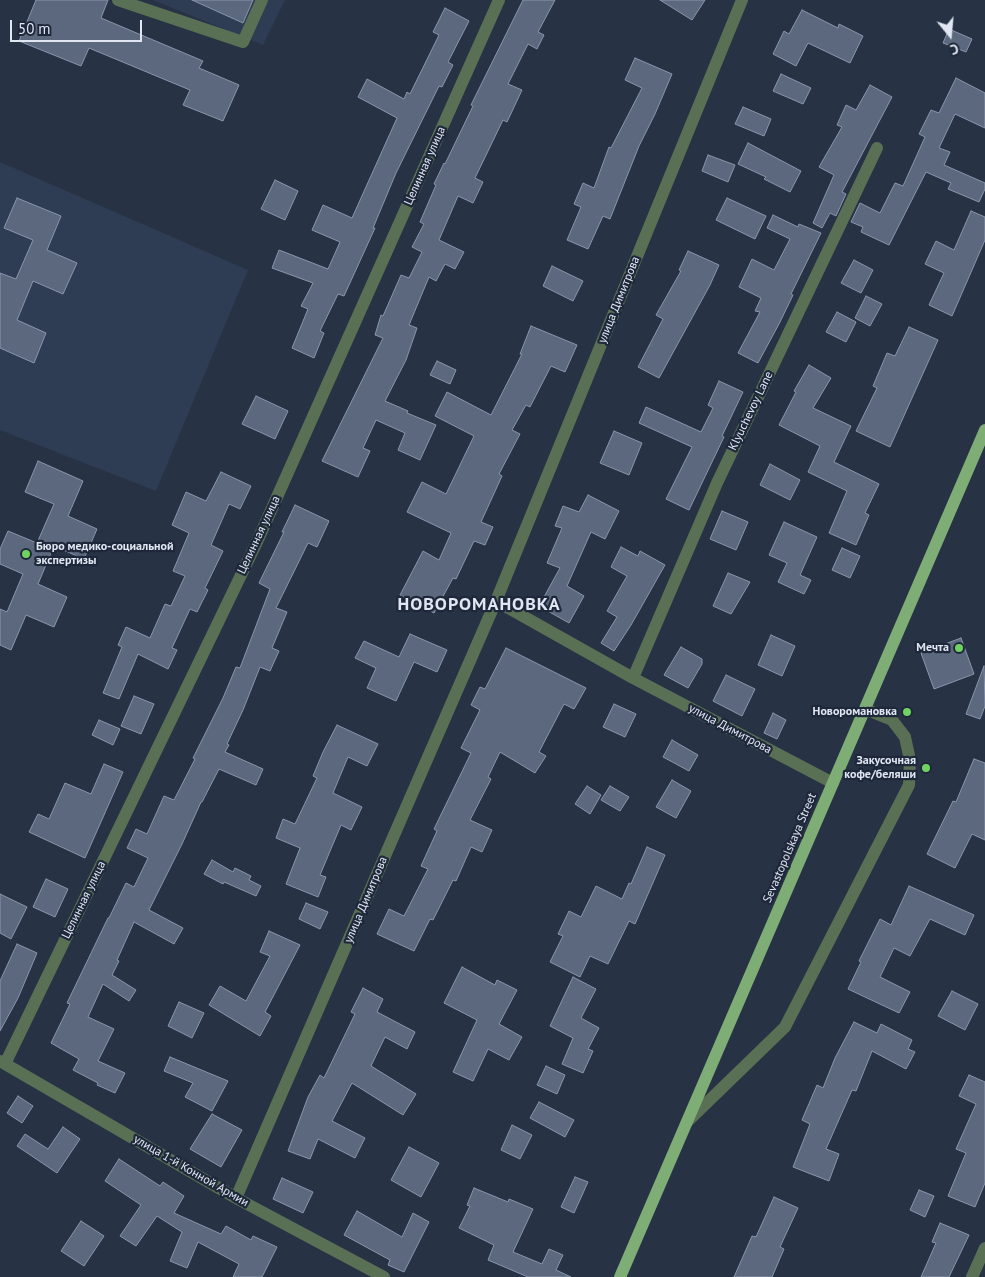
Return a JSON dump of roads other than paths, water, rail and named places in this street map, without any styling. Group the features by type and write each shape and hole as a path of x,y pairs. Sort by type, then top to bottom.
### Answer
{"main road":[{"name":"Sevastopolskaya Street","path":"620,1277 985,430"}],"street":[{"path":"118,0 243,42 262,0"},
{"name":"Целинная улица","path":"2,1062 256,544 499,0"},
{"name":"улица Димитрова","path":"236,1198 496,601 742,0"},
{"name":"Klyuchevoy Lane","path":"633,678 717,483 877,148"},
{"name":"улица Димитрова","path":"496,601 633,678 833,783"},
{"path":"687,1122 785,1028 909,786 910,760 905,737 892,720 865,709"},
{"name":"улица 1-й Конной Армии","path":"2,1062 236,1198 384,1277"},
{"path":"972,1277 985,1248"}],"place":[{"name":"Бюро медико-социальной экспертизы","path":"26,554"},
{"name":"Мечта","path":"959,648"},
{"name":"Новоромановка","path":"907,712"},
{"name":"Закусочная кофе/беляши","path":"926,768"}],"district":[{"name":"НОВОРОМАНОВКА","path":"479,605"}]}
